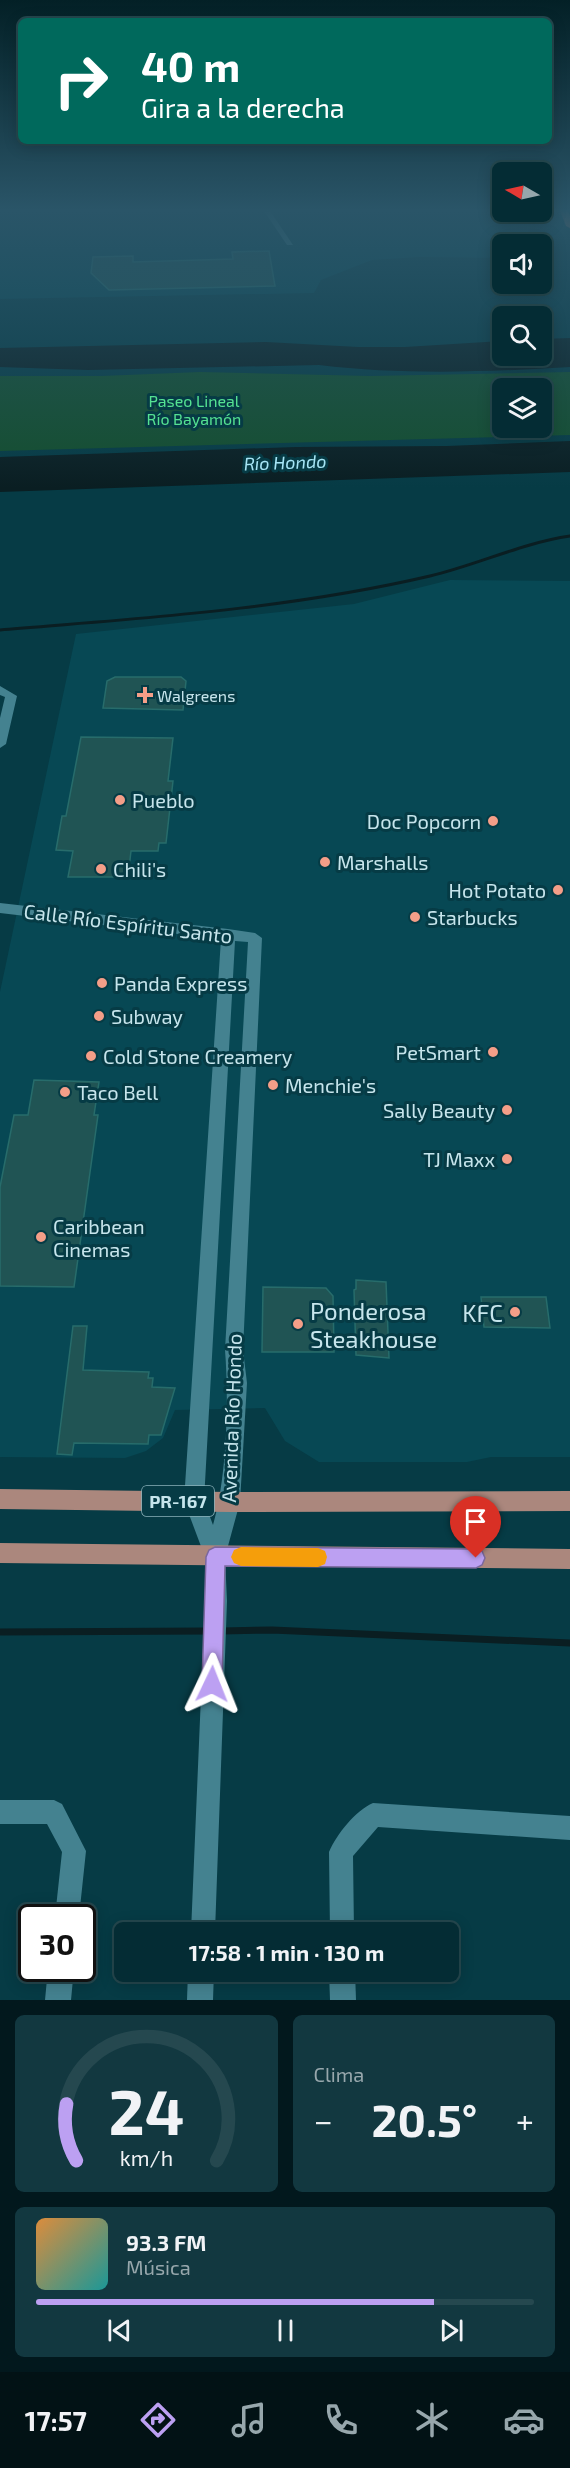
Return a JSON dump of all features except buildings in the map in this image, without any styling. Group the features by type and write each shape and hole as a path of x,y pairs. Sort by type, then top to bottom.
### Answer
{"main road":[{"name":"PR-167","path":"0,1499 230,1502 570,1501"},
{"path":"0,1554 570,1559"}],"street":[{"path":"0,690 11,696 0,744"},
{"name":"Calle Río Espíritu Santo","path":"0,908 255,938"},
{"name":"Avenida Río Hondo","path":"215,1557 194,1501 228,934"},
{"name":"Avenida Río Hondo","path":"215,1557 230,1502 237,1383 234,1350 255,938"},
{"path":"203,1922 216,1601 215,1557"},
{"path":"0,1812 54,1812 74,1851 68,1904"},
{"path":"342,1922 341,1852 373,1815 570,1828"},
{"path":"58,2000 60,1982"},
{"path":"200,2000 201,1982"},
{"path":"342,1982 343,2000"}],"shaded area":[{"path":"450,580 570,581 570,1457 491,1457 467,1462 319,1462 285,1441 265,1408 175,1410 163,1438 146,1451 125,1458 0,1457 0,992 76,634 354,604"}],"green space":[{"name":"Paseo Lineal Río Bayamón","path":"200,372 370,376 570,372 570,435 552,436 552,378 492,378 492,437 0,451 0,376 101,376"}],"water":[{"path":"570,338 570,367 444,372 319,365 88,370 0,367 0,348 266,342 405,347 492,342 492,366 552,366 552,339"},
{"name":"Río Hondo","path":"570,441 570,472 0,492 0,457"}],"waterway":[{"path":"0,630 216,611 324,597 430,576 534,544 570,536"},
{"path":"222,1631 272,1630 570,1643"},
{"path":"0,1632 208,1631"}],"slow traffic":[{"path":"241,1557 318,1557"}],"place":[{"name":"Walgreens","path":"145,695"},
{"name":"Pueblo","path":"120,800"},
{"name":"Doc Popcorn","path":"493,821"},
{"name":"Marshalls","path":"325,862"},
{"name":"Chili's","path":"101,869"},
{"name":"Hot Potato","path":"558,890"},
{"name":"Starbucks","path":"415,917"},
{"name":"Panda Express","path":"102,983"},
{"name":"Subway","path":"99,1016"},
{"name":"PetSmart","path":"493,1052"},
{"name":"Cold Stone Creamery","path":"91,1056"},
{"name":"Menchie's","path":"273,1085"},
{"name":"Taco Bell","path":"65,1092"},
{"name":"Sally Beauty","path":"507,1110"},
{"name":"TJ Maxx","path":"507,1159"},
{"name":"Caribbean Cinemas","path":"41,1237"},
{"name":"KFC","path":"515,1312"},
{"name":"Ponderosa Steakhouse","path":"298,1324"}],"route":[{"path":"212,1684 216,1601 215,1557 476,1558"}]}
